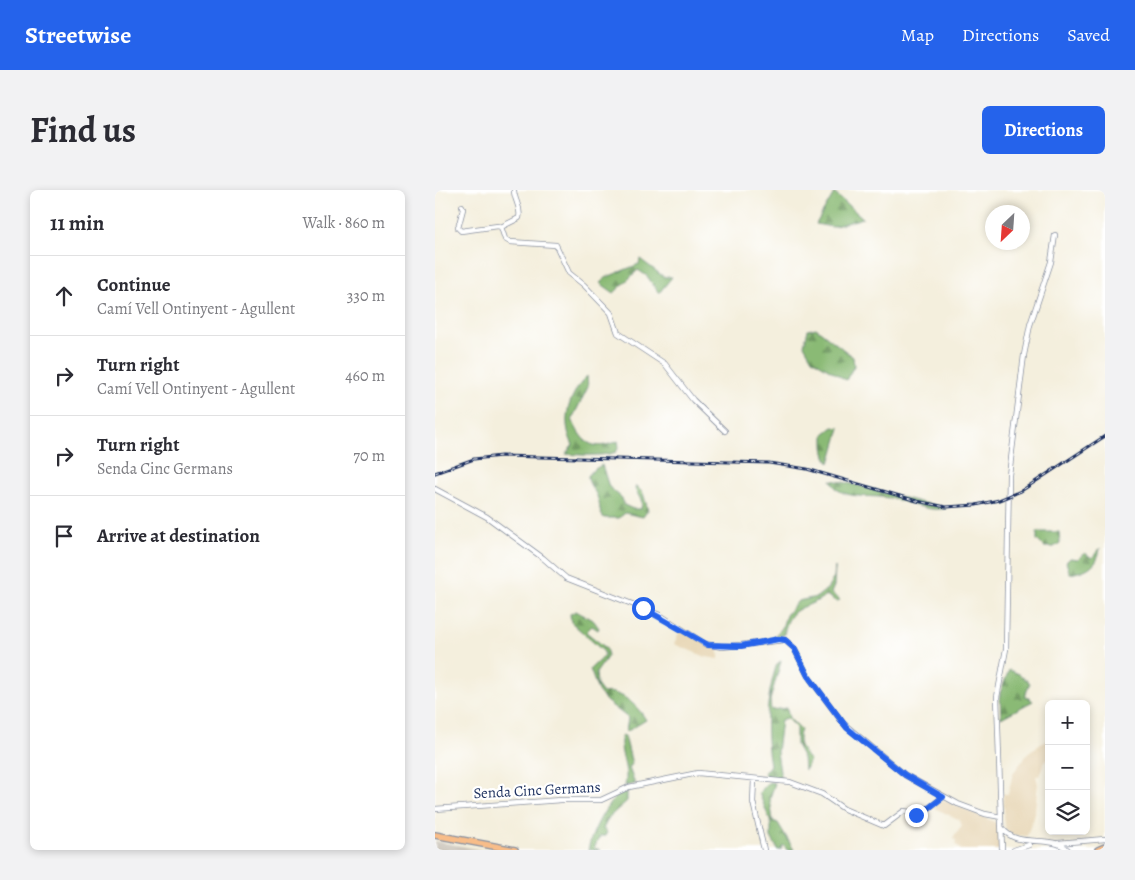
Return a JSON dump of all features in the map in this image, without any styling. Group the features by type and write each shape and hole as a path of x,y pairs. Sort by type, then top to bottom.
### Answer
{"main road":[{"path":"435,835 515,850"},
{"path":"1098,850 1105,847"}],"street":[{"path":"461,206 463,208 458,228 461,231 501,227 519,218 520,208 514,190"},
{"path":"501,227 502,235 510,242 556,245 569,273 611,313 618,333 665,364 693,400 725,431"},
{"path":"1002,850 997,702 1006,649 1009,475 1024,355 1030,325 1053,256 1055,235"},
{"path":"435,489 487,516 543,558 566,578 660,615 705,644 722,647 785,640 794,648 808,676 847,728 905,775 943,797 970,810 1001,817"},
{"name":"Senda Cinc Germans","path":"435,809 561,800 603,800 629,787 664,782 695,773 790,782 822,794 842,808 881,825 887,825 904,811 921,814 943,797"},
{"path":"754,779 753,802 764,850"},
{"path":"1002,828 1013,841 1032,844 1105,840"},
{"path":"1002,840 1008,837"},
{"path":"1013,841 1014,850 1032,844"},
{"path":"1049,844 1063,846 1068,850"}],"shaded area":[{"path":"680,630 719,648 719,659 706,657 674,644"},
{"path":"1045,742 1045,761 1039,776 1036,776 1038,784 1035,811 1027,836 1011,835 1005,828 1003,794 1008,794 1013,773 1030,751"},
{"path":"943,800 999,824 1001,850 961,850 955,844 956,841 953,838 962,826 958,819 934,808"},
{"path":"435,841 482,850 435,850"}],"green space":[{"path":"834,193 863,218 832,227 816,224"},
{"path":"640,259 664,277 672,277 659,293 647,276 638,270 614,293 600,283 607,277 639,264"},
{"path":"816,328 853,357 854,366 846,380 812,359 804,345 808,330"},
{"path":"587,376 588,387 572,419 580,434 589,443 601,446 618,441 619,447 616,452 611,454 566,454 573,445 567,426 568,408 575,391"},
{"path":"833,427 840,428 830,463 825,453 824,434"},
{"path":"602,465 609,487 622,498 624,505 633,509 641,509 642,502 635,489 636,486 643,493 648,510 643,517 625,513 619,518 604,518 602,516 597,496 589,483 588,476 593,470"},
{"path":"831,480 947,508 932,509 896,499 849,495 838,490"},
{"path":"1037,532 1059,532 1060,543 1054,547 1044,547 1037,540"},
{"path":"1100,548 1097,559 1090,567 1070,574 1066,562 1070,558 1078,559 1085,553 1092,558"},
{"path":"835,567 834,586 831,593 840,600 837,602 826,595 799,609 790,618 784,635 773,637 782,628 786,615 798,601 817,597 828,588 834,577"},
{"path":"576,611 594,621 599,628 598,630 592,626 586,632 606,648 608,656 596,673 597,685 603,693 609,692 628,700 646,720 626,732 628,718 606,701 598,691 590,669 604,656 604,652 571,622 570,614"},
{"path":"781,661 770,700 771,710 787,708 789,718 801,730 800,746 810,760 806,769 804,769 803,758 796,745 796,728 786,718 781,720 777,752 781,779 769,779 764,773 770,765 767,740 768,701 773,676 777,664"},
{"path":"1009,670 1019,674 1030,683 1025,696 1033,701 1001,718 1000,693"},
{"path":"622,735 625,736 632,764 629,768 635,784 625,786 626,772 621,747"},
{"path":"769,782 775,783 770,798 773,821 778,823 794,850 787,850 783,845 781,850 778,850 771,837 771,823 759,793"},
{"path":"624,790 627,792 627,801 609,817 603,829 607,832 605,836 600,836 594,848 600,850 588,850 601,817 612,801"}],"railway":[{"path":"435,473 474,459 501,456 769,463 807,469 917,501 946,507 976,505 999,500 1021,491 1105,436"}],"route":[{"path":"643,608 660,615 708,645 722,647 741,646 779,639 790,643 808,676 847,728 905,775 943,797 921,814 916,815"}]}
